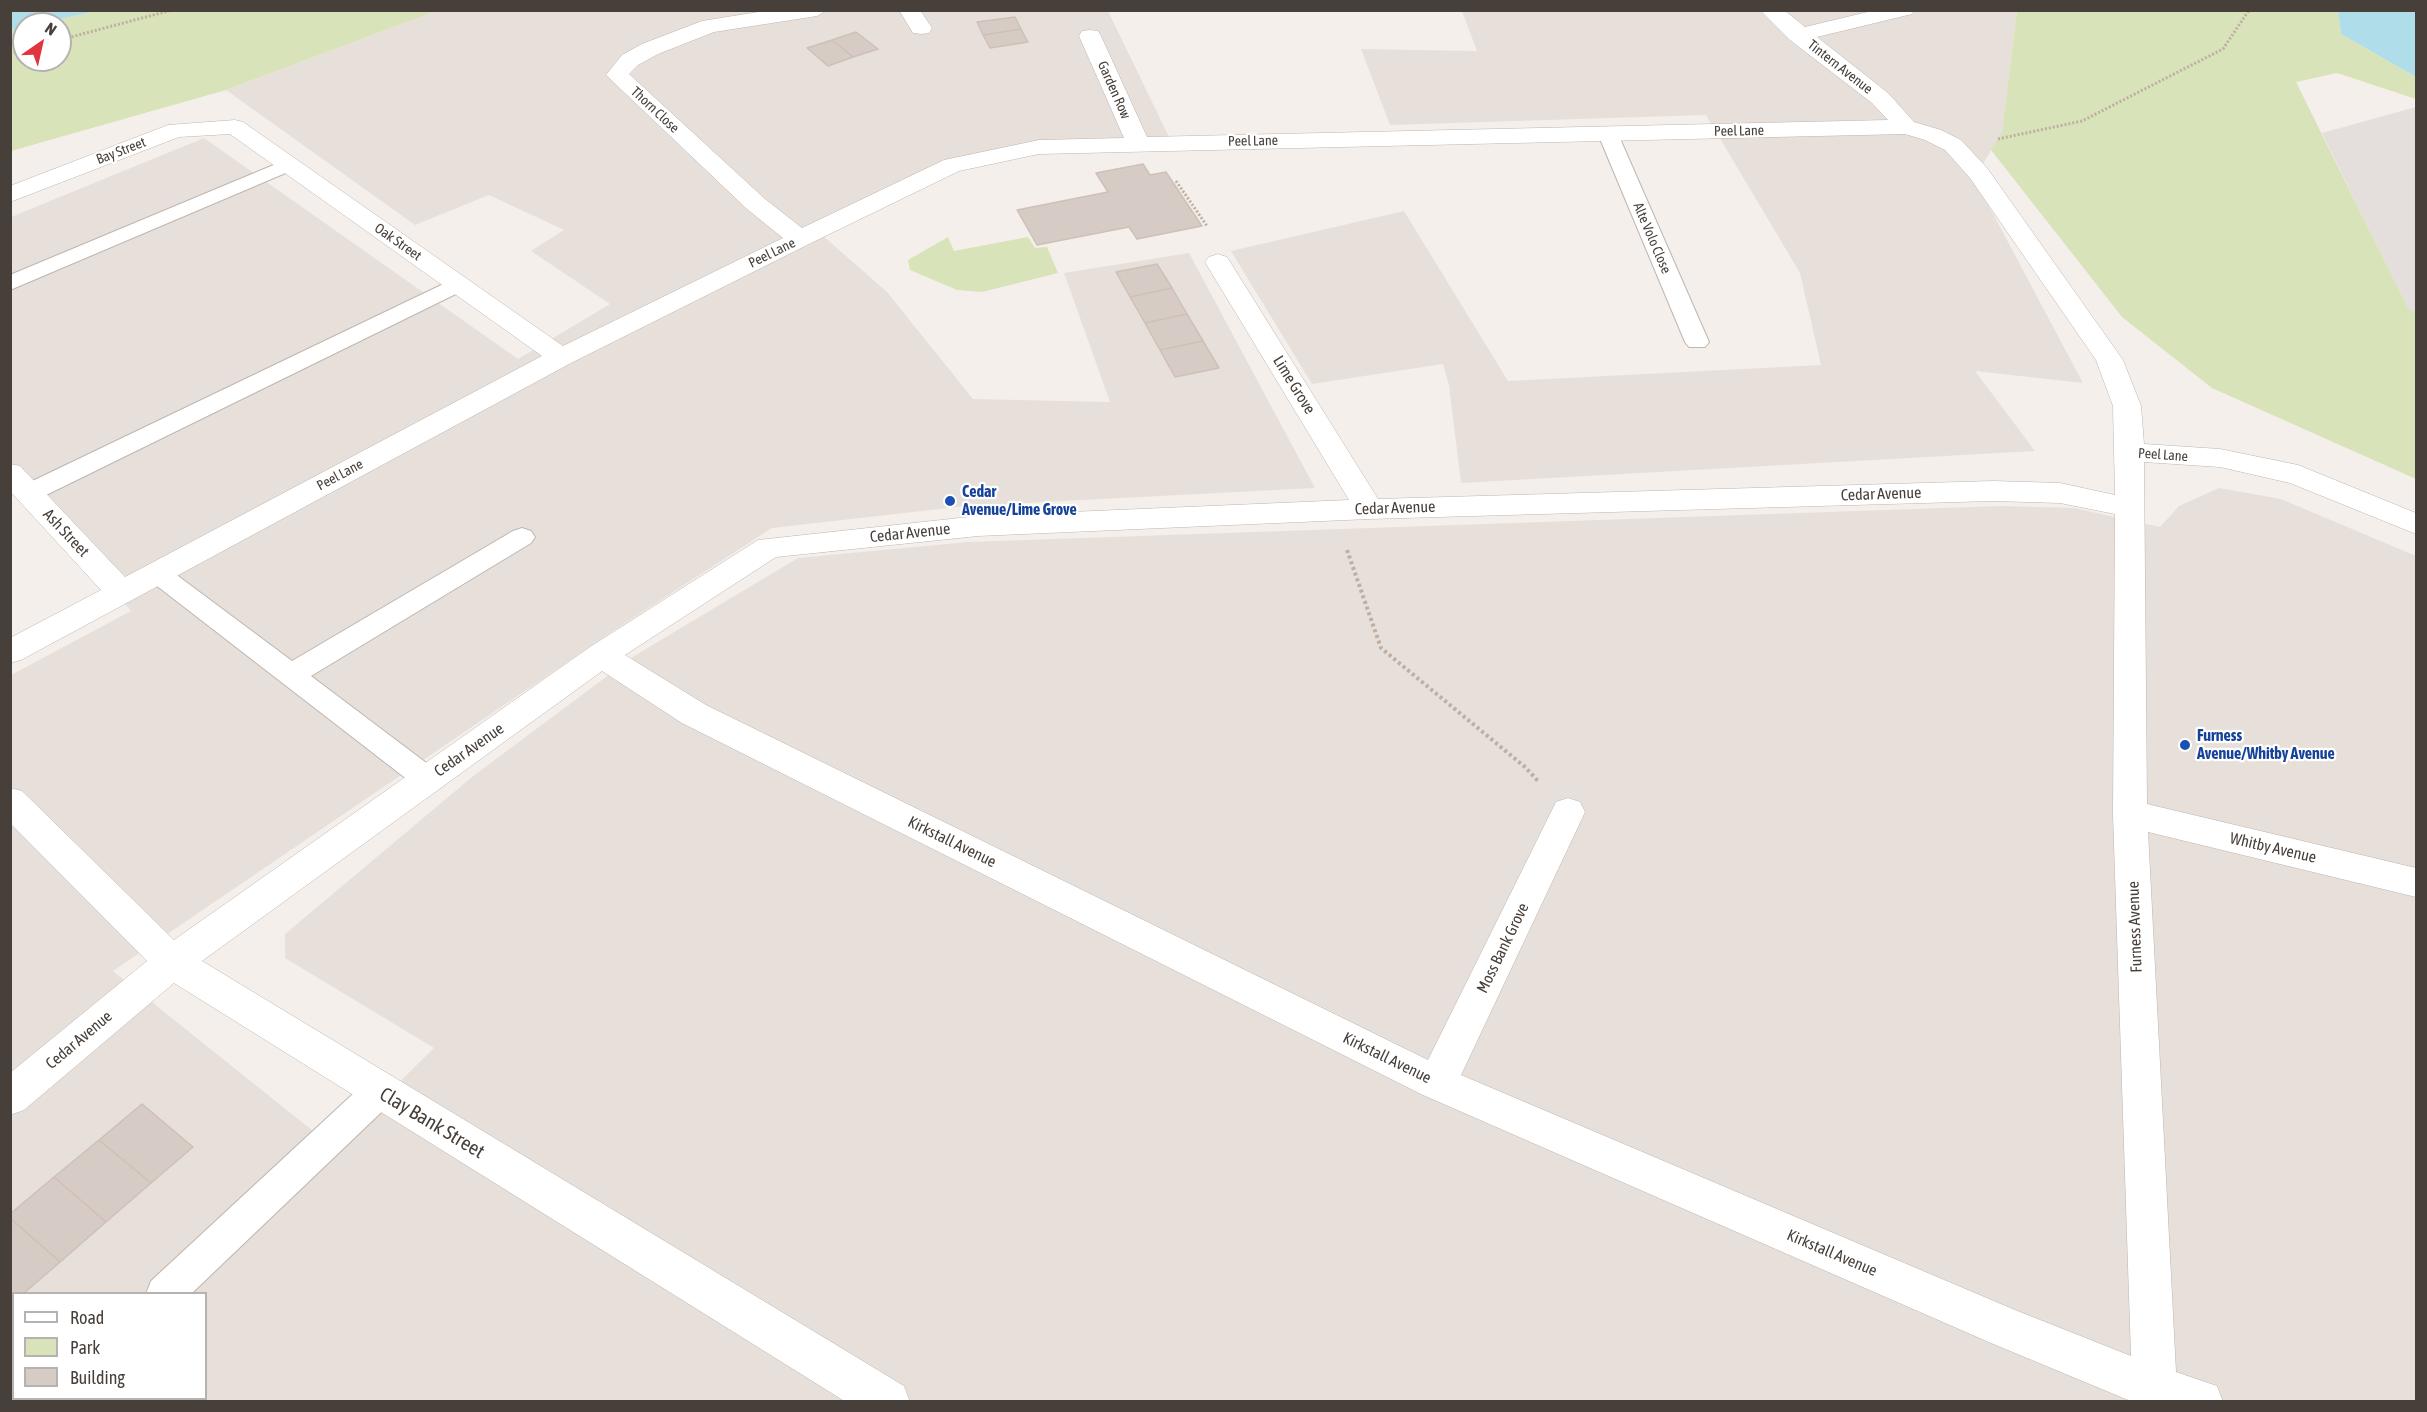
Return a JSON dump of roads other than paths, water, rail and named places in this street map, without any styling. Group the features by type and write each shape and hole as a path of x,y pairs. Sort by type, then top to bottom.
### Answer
{"street":[{"name":"Thorn Close","path":"800,239 756,204 617,75 630,60 650,49 710,26 817,10"},
{"name":"Tintern Avenue","path":"1770,10 1798,35 1880,98 1906,127"},
{"path":"1798,35 1905,10"},
{"name":"Garden Row","path":"1090,36 1144,144"},
{"name":"Peel Lane","path":"10,652 561,357 800,239 952,165 1039,147 1906,127 1933,135 1953,145 1979,173 2109,360 2127,406 2130,452 2220,458 2298,475 2416,524"},
{"name":"Oak Street","path":"235,128 561,357"},
{"name":"Bay Street","path":"10,195 176,130 235,128"},
{"name":"Lime Grove","path":"1218,261 1369,509"},
{"name":"Furness Avenue","path":"2130,452 2130,814 2154,1394"},
{"name":"Ash Street","path":"20,483 121,592"},
{"name":"Cedar Avenue","path":"10,1098 172,962 602,655 769,547 978,526 1369,509 1993,491 2060,493 2131,508"},
{"name":"Kirkstall Avenue","path":"602,655 694,714 1437,1083 2154,1394 2201,1401"},
{"name":"Clay Bank Street","path":"10,801 172,962 888,1401"},
{"name":"Moss Bank Grove","path":"1437,1083 1568,813"},
{"name":"Whitby Avenue","path":"2130,814 2416,882"}],"lane":[{"name":"Alte Volo Close","path":"1608,134 1697,342"},
{"path":"10,283 288,165"},
{"path":"20,483 458,284"},
{"path":"290,675 522,537"},
{"path":"157,573 427,779"},
{"path":"165,1292 380,1091"}],"water":[{"path":"11,10 96,11 72,16 72,12 12,12 11,30"},
{"path":"2338,11 2416,11 2416,77 2341,34"}],"place":[{"name":"Cedar Avenue/Lime Grove","path":"950,501"},
{"name":"Furness Avenue/Whitby Avenue","path":"2185,745"}]}
